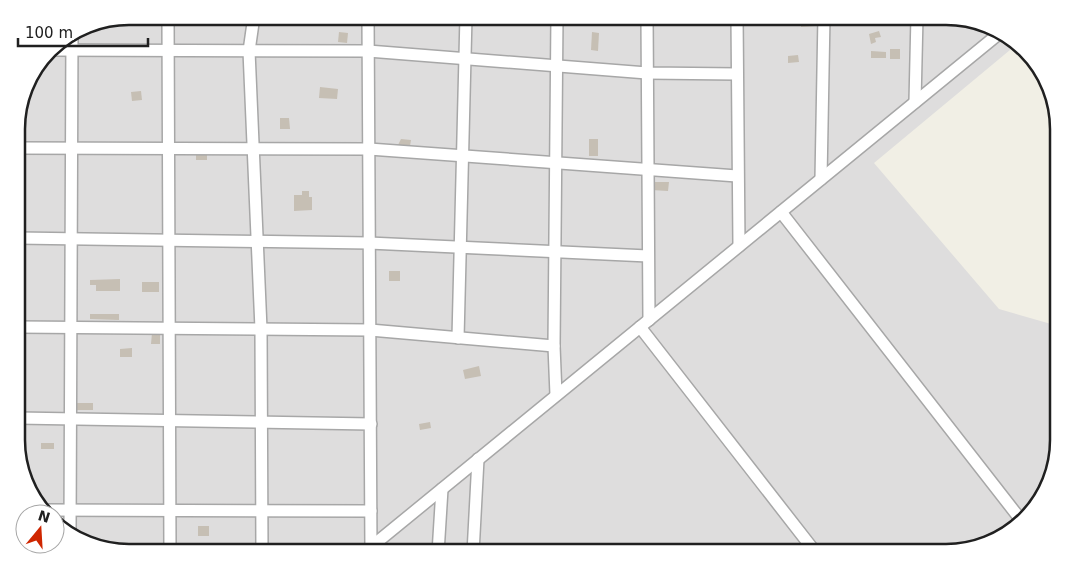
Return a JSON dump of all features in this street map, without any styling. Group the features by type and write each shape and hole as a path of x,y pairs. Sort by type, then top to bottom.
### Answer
{"street":[{"path":"168,25 170,544"},
{"path":"253,25 249,51 261,329 262,544"},
{"path":"368,25 371,544"},
{"path":"458,338 466,25"},
{"path":"556,395 554,346 557,25"},
{"path":"647,25 648,256 644,323 810,544"},
{"path":"738,25 737,176 739,246"},
{"path":"821,179 824,25"},
{"path":"915,102 917,25"},
{"path":"378,544 556,395 995,37"},
{"path":"70,526 71,43"},
{"path":"61,50 368,51 647,73 737,74"},
{"path":"25,148 369,149 737,176"},
{"path":"781,212 1017,516"},
{"path":"25,238 369,243 648,256"},
{"path":"25,327 370,330 554,346"},
{"path":"25,418 371,424"},
{"path":"473,544 478,460"},
{"path":"439,544 442,489"},
{"path":"65,510 371,511"}],"shaded area":[{"path":"129,25 946,25 980,31 1004,42 1012,48 874,163 999,309 1050,324 1050,440 1044,474 1033,498 1015,518 1004,527 980,538 953,544 129,544 109,542 95,538 71,527 65,522 65,504 47,504 33,480 26,454 25,440 25,122 31,95 42,71 66,46 95,31"}],"building":[{"path":"801,25 816,25 816,26 801,27"},
{"path":"879,31 881,37 875,38 876,42 871,44 869,34"},
{"path":"339,32 348,33 347,43 338,42"},
{"path":"592,32 599,33 598,51 591,50"},
{"path":"890,49 900,49 900,59 890,59"},
{"path":"871,51 886,52 886,58 871,58"},
{"path":"798,55 799,62 788,63 788,56"},
{"path":"320,87 338,89 337,99 319,98"},
{"path":"141,91 142,100 132,101 131,92"},
{"path":"280,118 289,118 290,129 280,129"},
{"path":"401,139 411,140 410,146 398,145"},
{"path":"589,139 598,139 598,156 589,156"},
{"path":"196,150 207,150 207,160 196,160"},
{"path":"652,177 655,177 655,182 669,182 668,191 651,190"},
{"path":"302,191 309,191 309,197 312,197 312,210 294,211 294,195 302,195"},
{"path":"389,271 400,271 400,281 389,281"},
{"path":"120,279 120,291 96,291 96,285 90,285 90,280"},
{"path":"142,282 159,282 159,292 142,292"},
{"path":"90,314 119,314 119,320 90,319"},
{"path":"152,333 160,333 160,344 151,344"},
{"path":"132,348 132,357 120,357 120,349"},
{"path":"479,366 481,376 465,379 463,370"},
{"path":"77,403 93,403 93,410 77,410"},
{"path":"430,422 431,428 420,430 419,424"},
{"path":"41,443 54,443 54,449 41,449"},
{"path":"198,526 209,526 209,536 198,536"}]}
